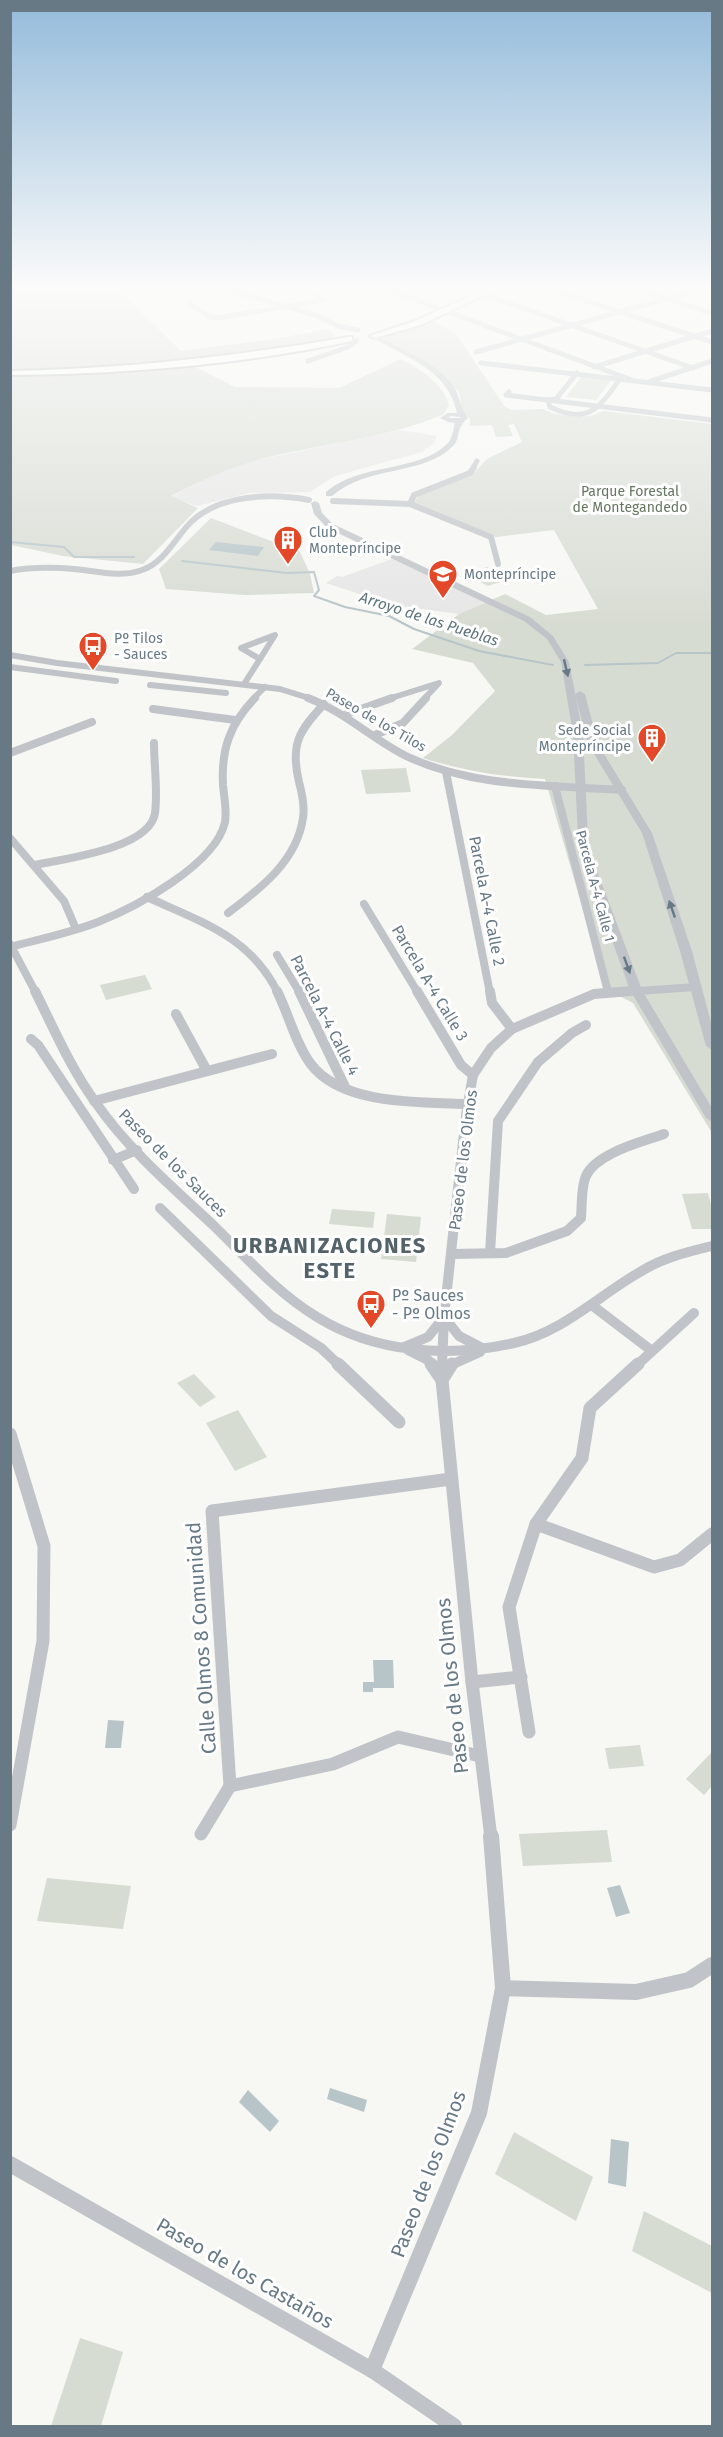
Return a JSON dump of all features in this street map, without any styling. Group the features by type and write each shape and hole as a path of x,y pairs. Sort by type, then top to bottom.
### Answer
{"street":[{"path":"451,399 453,404 446,443 428,455 352,476 333,484 318,514 337,530 512,611 545,631 561,651 578,734 585,850 636,990 712,1118"},
{"path":"324,498 339,486 362,476 435,456 452,444 460,418 458,399"},
{"path":"539,399 600,405"},
{"path":"548,400 556,399 712,419"},
{"path":"548,400 550,407 567,414 589,414 605,399"},
{"path":"450,418 460,418"},
{"path":"410,504 414,495 470,473 477,461"},
{"path":"10,571 43,567 114,573 132,572 151,565 159,559 195,518 216,507 241,500 266,498 324,498 410,504 428,514 476,529 490,537 498,564"},
{"path":"324,498 326,513 338,525 520,609 548,626 562,639 575,665 591,739 647,833 696,987 712,1046"},
{"path":"244,684 260,659 275,635 241,648 260,659"},
{"name":"Paseo de los Tilos","path":"10,655 57,663 265,687 309,697 324,704 405,755 446,772 499,782 622,790"},
{"path":"47,673 57,663"},
{"path":"10,667 116,681"},
{"path":"145,692 159,675"},
{"path":"344,715 439,683 403,723 375,735"},
{"path":"150,685 226,693"},
{"path":"11,946 100,922 147,897 202,860 223,828 226,808 222,759 228,734 239,713 265,687"},
{"path":"228,913 258,892 277,872 298,835 303,817 295,752 298,736 324,704"},
{"path":"153,709 236,720"},
{"path":"10,753 52,740 92,722"},
{"path":"35,865 113,848 132,840 150,824 155,816 154,743"},
{"name":"Parcela A-4 Calle 2","path":"446,772 492,1003 512,1029"},
{"name":"Parcela A-4 Calle 1","path":"555,786 608,992"},
{"path":"10,838 64,901 76,929"},
{"path":"147,897 222,933 255,957 274,985 306,1057 328,1080 346,1089 376,1097 468,1104"},
{"name":"Parcela A-4 Calle 3","path":"364,904 462,1065 473,1075"},
{"name":"Paseo de los Sauces","path":"11,946 57,1039 94,1101 112,1125 175,1190 289,1297 316,1317 338,1329 401,1347 442,1351 485,1349 519,1342 551,1331 578,1317 632,1276 659,1262 682,1253 712,1246"},
{"name":"Parcela A-4 Calle 4","path":"277,955 293,979 346,1089"},
{"name":"Paseo de los Olmos","path":"372,2370 479,2113 503,1988 493,1853 472,1682 442,1380 444,1317 473,1075 490,1048 512,1029 594,994 696,987"},
{"path":"176,1014 207,1071"},
{"path":"490,1253 498,1120 538,1062 572,1033 586,1025"},
{"path":"57,1039 34,1042 135,1189"},
{"path":"94,1101 272,1054"},
{"path":"452,1254 506,1253 567,1232 581,1218 586,1176 595,1164 612,1153 664,1134"},
{"path":"113,1160 137,1150"},
{"path":"160,1208 271,1316 321,1348 399,1422"},
{"path":"593,1306 652,1351"},
{"path":"529,1732 509,1607 536,1524 582,1458 590,1408 694,1313"},
{"path":"302,1334 316,1317"},
{"path":"401,1347 428,1337 444,1317 459,1336 485,1349"},
{"path":"401,1347 428,1360 442,1380 453,1363 485,1349"},
{"path":"10,1434 44,1546 44,1558 43,1641 10,1825"},
{"name":"Calle Olmos 8 Comunidad","path":"230,1786 212,1511 451,1479"},
{"path":"536,1524 654,1567 680,1560 712,1534"},
{"path":"472,1682 522,1677"},
{"path":"201,1834 230,1786 333,1764 398,1737 480,1756"},
{"path":"503,1988 636,1992 689,1980 712,1965"},
{"name":"Paseo de los Castaños","path":"10,2164 372,2370 454,2427"}],"shaded area":[{"path":"400,430 437,436 434,443 422,452 335,476 310,492 249,493 197,506 171,497 227,468 243,463"},
{"path":"216,542 264,547 258,556 209,550"},
{"path":"392,559 486,602 459,614 393,605 326,583 337,576 342,577"},
{"path":"373,1660 393,1660 394,1688 373,1688 373,1692 363,1692 363,1682 374,1682"},
{"path":"108,1720 124,1721 121,1748 105,1748"},
{"path":"620,1885 630,1913 616,1917 607,1888"},
{"path":"330,2088 367,2100 364,2112 327,2099"},
{"path":"248,2090 279,2121 270,2132 239,2102"},
{"path":"611,2139 629,2142 626,2187 608,2183"}],"green space":[{"path":"11,399 447,399 449,405 444,414 423,422 379,435 252,461 217,474 171,496 198,508 143,564 63,556 11,545"},
{"name":"Parque Forestal de Montegandedo","path":"460,399 499,399 505,407 512,410 543,409 555,414 576,417 591,416 604,411 712,424 712,1133 633,1003 606,989 545,779 483,773 423,758 452,735 495,691 473,663 412,649 459,614 505,594 546,615 598,609 554,530 496,537 436,515 413,503 419,495 473,474 487,459 522,442 514,424 508,425 513,436 496,437 492,425 470,426 470,419 463,412"},
{"path":"211,518 300,552 310,574 314,593 245,595 166,589 159,569"},
{"path":"487,567 501,574 494,577 503,581 488,586 465,574"},
{"path":"406,768 411,792 366,794 361,770"},
{"path":"145,975 152,989 106,1000 100,985"},
{"path":"708,1193 712,1208 712,1229 692,1229 682,1194"},
{"path":"332,1209 375,1212 373,1228 329,1224"},
{"path":"387,1214 421,1217 416,1262 381,1259"},
{"path":"194,1374 216,1397 200,1407 177,1383"},
{"path":"238,1410 267,1457 235,1471 206,1423"},
{"path":"640,1745 644,1766 609,1769 605,1748"},
{"path":"712,1752 712,1786 704,1795 686,1779"},
{"path":"607,1830 612,1862 523,1866 519,1834"},
{"path":"47,1878 131,1886 123,1929 37,1921"},
{"path":"514,2132 593,2177 576,2221 495,2174"},
{"path":"644,2211 712,2246 712,2293 632,2251"},
{"path":"80,2338 123,2352 101,2426 51,2426"}],"waterway":[{"path":"10,542 64,547 74,557 134,557"},
{"name":"Arroyo de las Pueblas","path":"182,561 287,573 314,572 319,590 314,596 345,607 389,616 414,629 479,651 553,665"},
{"name":"Arroyo de las Pueblas","path":"585,665 658,663 676,653 712,653"}],"place":[{"name":"Club Montepríncipe","path":"288,566"},
{"name":"Montepríncipe","path":"443,600"},
{"name":"Pº Tilos - Sauces","path":"93,672"},
{"name":"Sede Social Montepríncipe","path":"652,764"},
{"name":"Pº Sauces - Pº Olmos","path":"371,1330"}],"district":[{"name":"URBANIZACIONES ESTE","path":"330,1258"}]}
